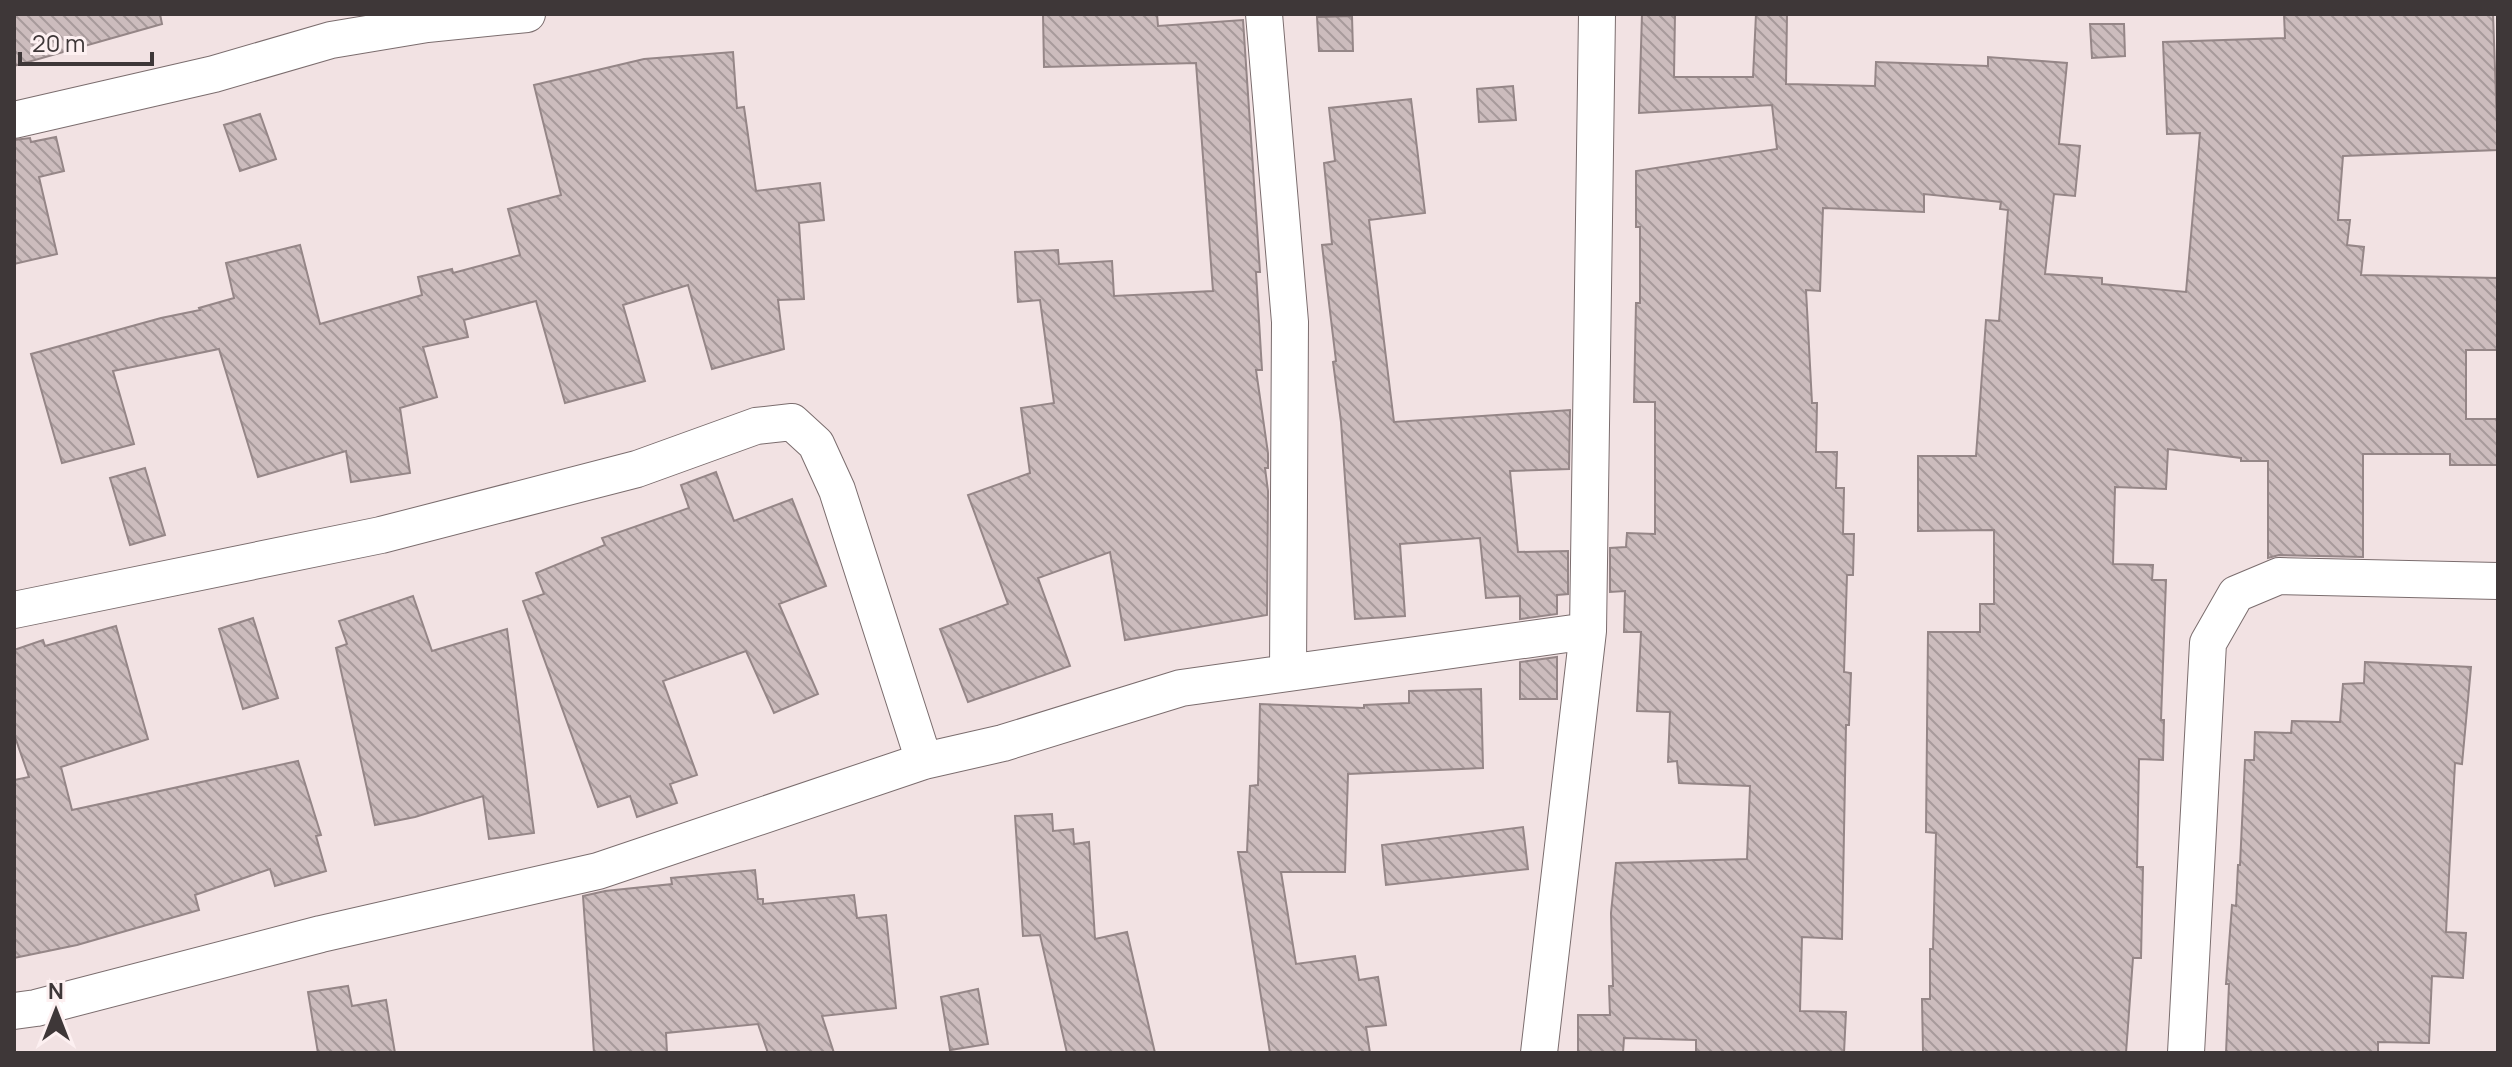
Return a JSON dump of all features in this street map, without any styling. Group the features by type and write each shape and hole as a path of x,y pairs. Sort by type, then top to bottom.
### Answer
{"street":[{"path":"14,120 214,74 331,40 427,24 527,14"},
{"path":"1264,14 1290,322 1288,672"},
{"path":"1539,1053 1588,631 1597,14"},
{"path":"14,610 381,535 637,469 756,426 792,422 816,444 837,490 924,761"},
{"path":"2186,1053 2208,643 2236,594 2279,576 2498,581"},
{"path":"14,1011 36,1008 321,934 598,871 924,761 1003,743 1181,688 1588,631"}],"building":[{"path":"14,14 160,14 162,24 14,66"},
{"path":"1043,14 1157,14 1158,26 1243,20 1260,272 1256,272 1262,370 1256,370 1268,453 1268,468 1265,468 1268,491 1267,615 1125,640 1110,552 1038,578 1070,666 968,702 940,629 1008,604 968,495 1030,473 1021,408 1054,403 1040,300 1018,302 1015,252 1058,250 1059,264 1112,261 1114,296 1213,291 1196,63 1044,67"},
{"path":"1642,14 1675,14 1674,77 1753,77 1756,14 1787,14 1786,84 1875,86 1876,62 1988,66 1988,57 2067,63 2059,144 2080,146 2075,196 2054,194 2045,274 2102,278 2102,284 2186,292 2200,133 2167,134 2163,42 2285,38 2284,14 2493,14 2498,150 2343,156 2338,220 2350,220 2347,245 2364,247 2361,275 2498,278 2498,350 2466,350 2466,419 2498,419 2498,465 2450,465 2450,454 2363,454 2363,557 2279,555 2268,558 2268,461 2241,461 2241,458 2168,449 2166,489 2115,487 2113,564 2153,565 2152,580 2166,580 2161,720 2164,720 2163,760 2139,759 2137,867 2143,867 2141,958 2133,958 2126,1053 1923,1053 1922,999 1930,999 1936,833 1926,832 1928,632 1980,632 1980,604 1994,604 1994,530 1918,531 1918,456 1976,456 1986,320 1999,321 2008,210 2000,209 2001,202 1924,194 1924,212 1823,208 1820,291 1806,290 1812,403 1817,403 1816,452 1837,452 1836,488 1844,488 1843,534 1854,534 1853,575 1847,575 1844,672 1851,673 1849,725 1846,725 1842,939 1802,937 1800,1011 1846,1012 1844,1053 1696,1053 1696,1040 1624,1038 1623,1053 1578,1053 1578,1015 1610,1015 1609,986 1613,986 1611,913 1616,863 1747,859 1750,786 1679,783 1677,761 1668,762 1670,712 1637,711 1641,632 1624,632 1625,591 1610,592 1610,548 1626,547 1627,533 1655,534 1655,402 1634,402 1636,303 1640,303 1636,171 1777,149 1772,105 1639,113"},
{"path":"1352,16 1353,51 1319,51 1317,17"},
{"path":"2090,24 2124,24 2125,56 2092,58"},
{"path":"733,52 737,108 744,107 756,191 820,183 824,220 799,223 804,299 778,300 784,349 712,369 688,285 623,305 645,381 565,403 536,301 464,320 468,337 423,347 437,397 400,408 410,473 351,482 346,451 258,477 219,349 113,371 134,444 62,463 31,354 200,310 234,298 226,263 300,245 320,324 422,295 418,277 452,269 453,273 520,255 508,209 561,195 534,85 644,59"},
{"path":"1513,86 1516,120 1479,122 1477,89"},
{"path":"1411,99 1425,213 1369,220 1394,422 1570,410 1569,469 1510,471 1518,552 1568,551 1568,594 1557,595 1557,614 1520,619 1520,596 1486,598 1480,538 1400,544 1405,616 1355,619 1341,422 1333,362 1336,361 1322,245 1332,244 1324,163 1335,161 1329,108"},
{"path":"260,114 276,159 240,171 224,125"},
{"path":"56,137 64,171 39,177 57,254 14,264 14,140 30,138 31,142"},
{"path":"145,468 165,535 130,545 110,478"},
{"path":"716,472 734,521 792,499 826,586 779,604 818,694 774,713 746,651 663,681 697,775 670,784 677,803 637,817 630,796 598,807 523,601 544,594 536,573 605,545 602,538 689,508 681,485"},
{"path":"413,596 432,651 507,629 534,833 489,839 483,796 415,817 375,825 336,648 347,644 339,621"},
{"path":"253,618 278,698 243,709 219,629"},
{"path":"116,626 148,739 61,767 72,810 298,761 321,835 316,836 326,871 275,886 270,869 195,895 199,910 77,945 14,958 14,780 29,777 14,734 14,650 43,640 45,646"},
{"path":"1557,657 1557,699 1520,699 1520,662"},
{"path":"2365,662 2471,667 2462,764 2455,763 2446,932 2466,933 2463,978 2432,976 2429,1043 2378,1042 2378,1053 2226,1053 2229,984 2226,984 2232,905 2236,906 2240,865 2245,760 2254,760 2255,732 2291,733 2292,721 2340,722 2343,684 2364,683"},
{"path":"1481,689 1483,768 1348,774 1345,872 1281,872 1296,964 1355,956 1359,980 1378,977 1386,1025 1366,1027 1370,1053 1270,1053 1238,852 1247,852 1250,786 1258,785 1260,704 1364,708 1364,705 1409,703 1409,691"},
{"path":"1052,814 1053,831 1073,829 1074,844 1089,842 1095,939 1127,932 1155,1053 1067,1053 1040,935 1023,936 1015,816"},
{"path":"1523,827 1528,869 1386,885 1382,845"},
{"path":"755,870 758,899 763,899 763,904 854,895 857,918 886,915 896,1008 822,1016 834,1053 768,1053 758,1024 666,1033 667,1053 594,1053 583,896 672,884 671,878"},
{"path":"348,986 352,1006 386,1000 395,1053 318,1053 308,992"},
{"path":"978,989 988,1044 950,1050 941,997"}]}
